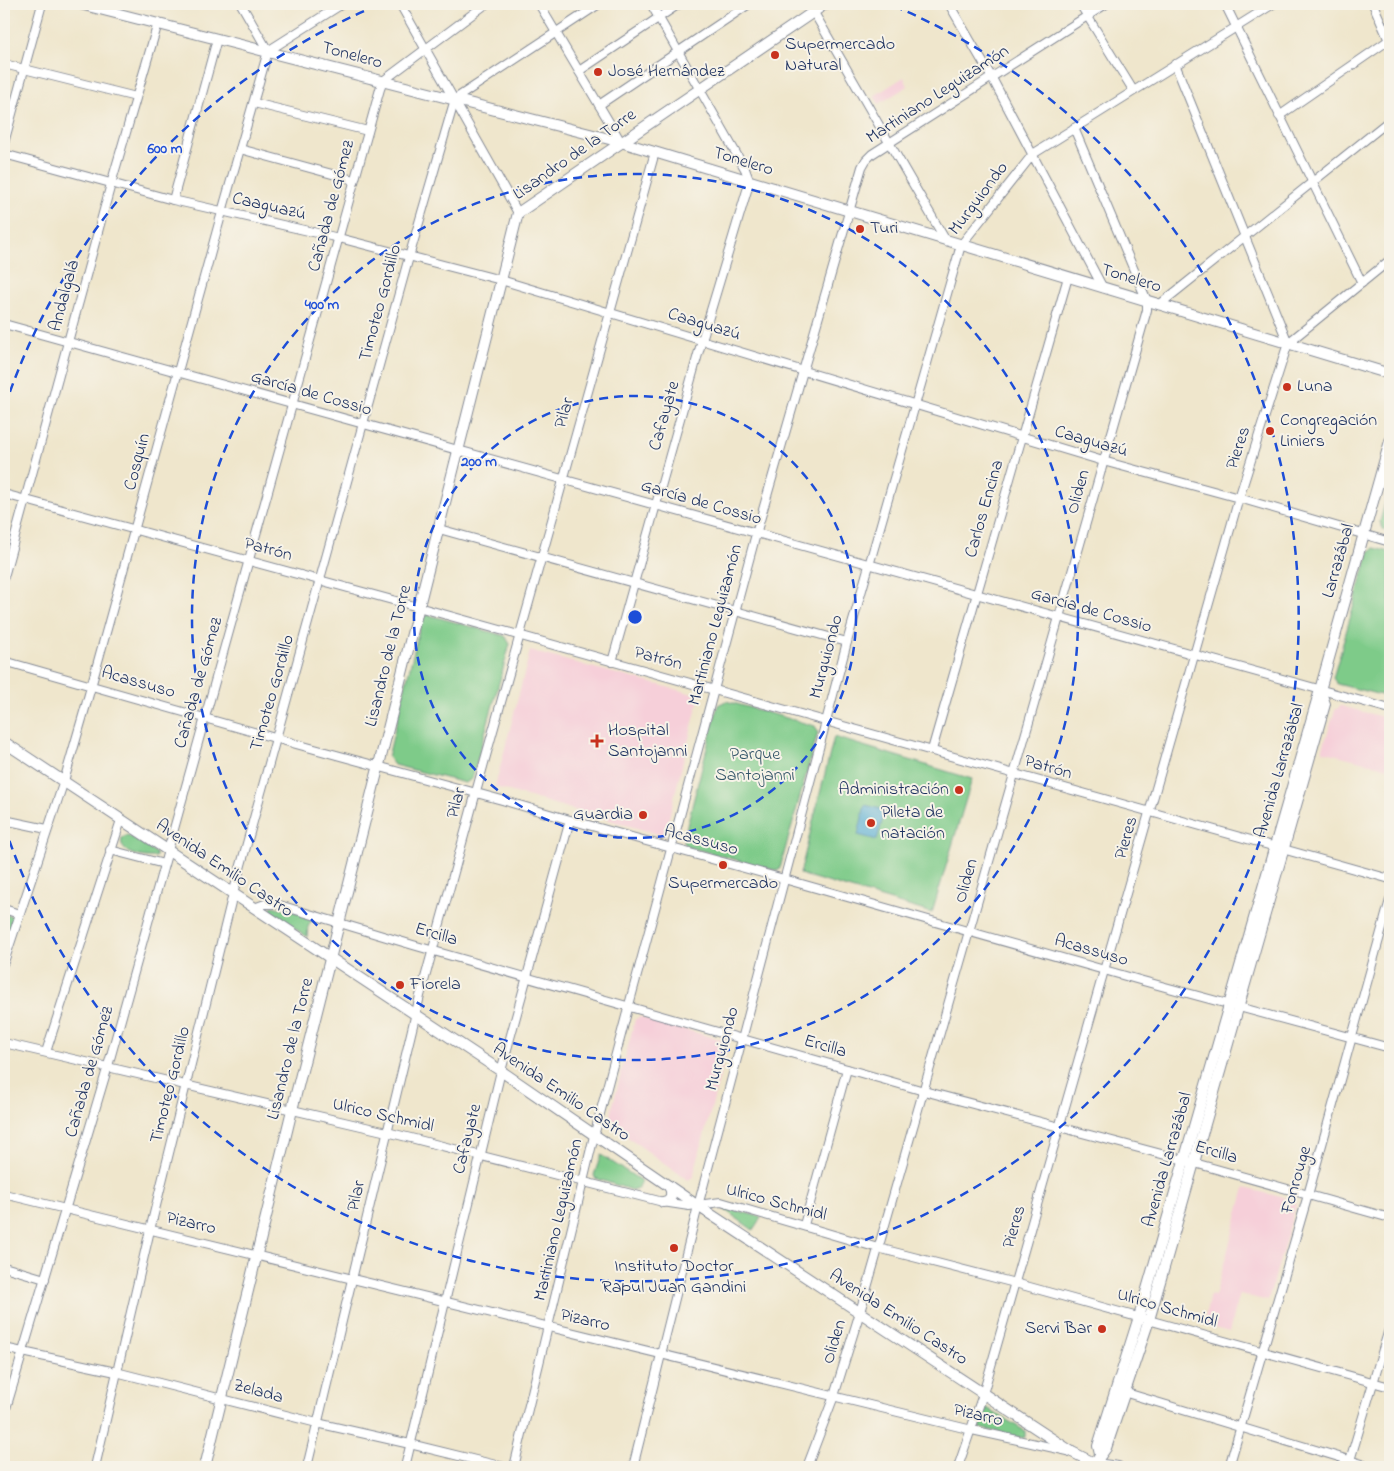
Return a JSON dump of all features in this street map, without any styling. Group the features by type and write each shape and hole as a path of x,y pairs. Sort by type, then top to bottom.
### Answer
{"street":[{"path":"4,143 42,4"},
{"name":"Tonelero","path":"80,4 621,142 1390,374"},
{"path":"241,4 268,51 342,4"},
{"path":"400,4 518,213"},
{"path":"383,81 486,4"},
{"path":"539,4 621,142"},
{"path":"455,99 599,4"},
{"path":"651,4 749,180"},
{"path":"579,71 679,4"},
{"path":"599,105 749,4"},
{"name":"Lisandro de la Torre","path":"205,1467 292,1110 518,213 700,89 811,8 825,4"},
{"path":"950,4 1033,154 1103,288"},
{"path":"1080,4 1133,90"},
{"name":"Martiniano Leguizamón","path":"514,1467 594,1136 671,848 756,534 862,168 866,160 890,143 1106,4"},
{"path":"1225,4 1362,283"},
{"name":"Murguiondo","path":"633,1467 698,1206 826,720 868,565 961,245 1033,154 1273,4"},
{"path":"1279,116 1390,42 1373,4"},
{"path":"811,8 946,241"},
{"name":"Andalgalá","path":"4,572 111,184 158,23"},
{"path":"173,200 218,39"},
{"name":"Cosquín","path":"4,957 64,781 268,51"},
{"path":"4,64 136,97"},
{"path":"1175,64 1288,343 1390,260"},
{"name":"Cañada de Gómez","path":"4,1415 108,1066 383,81"},
{"name":"Timoteo Gordillo","path":"95,1467 150,1230 233,894 409,257 455,99"},
{"path":"254,102 368,131"},
{"path":"1159,304 1390,120"},
{"path":"1074,128 1148,301"},
{"path":"240,149 354,180"},
{"name":"Pilar","path":"307,1467 387,1132 433,950 654,152"},
{"name":"Caaguazú","path":"4,154 173,200 339,238 501,280 1103,461 1390,542"},
{"name":"Cafayate","path":"612,662 655,505 749,180"},
{"name":"Carlos Encina","path":"932,750 1068,277"},
{"name":"Oliden","path":"807,1467 834,1396 860,1312 1148,301"},
{"name":"García de Cossio","path":"4,324 1390,709"},
{"name":"Pieres","path":"958,1467 983,1394 1239,498 1288,343"},
{"name":"Larrazábal","path":"1320,690 1390,442"},
{"name":"Patrón","path":"4,494 826,720 1390,879"},
{"path":"439,529 847,642"},
{"name":"Acassuso","path":"4,661 784,879 968,933 1390,1048"},
{"name":"Avenida Larrazábal","path":"1099,1464 1106,1448 1121,1391 1190,1162 1279,848 1320,690"},
{"name":"Avenida Emilio Castro","path":"4,742 501,1071 698,1206 1072,1452 1099,1464 1118,1467"},
{"path":"4,820 47,829"},
{"path":"46,1052 121,820"},
{"name":"Cafayate","path":"405,1467 501,1071 570,820"},
{"path":"110,850 164,864"},
{"name":"Fonrouge","path":"1229,1467 1308,1195 1390,900"},
{"name":"Ercilla","path":"254,908 265,904 276,904 847,1069 1390,1218"},
{"path":"4,909 19,914"},
{"name":"Ulrico Schmidl","path":"4,1043 387,1132 663,1202 689,1206 721,1202 878,1248 1144,1318 1390,1387"},
{"path":"804,1225 847,1069"},
{"path":"663,1202 671,1196 672,1193 669,1186"},
{"name":"Pizarro","path":"4,1194 257,1254 549,1328 972,1430 1072,1452"},
{"path":"4,1267 45,1279"},
{"path":"1349,1464 1390,1326"},
{"name":"Zelada","path":"4,1348 116,1372 317,1423 504,1467"},
{"path":"1121,1391 1349,1464 1372,1467"}],"shaded area":[{"path":"904,77 908,86 879,104 874,96"},
{"name":"Hospital Santojanni","path":"530,651 697,695 699,699 665,833 661,835 495,787"},
{"path":"1341,706 1390,719 1390,761 1388,768 1322,751 1335,710"},
{"path":"641,1017 729,1042 693,1177 688,1180 609,1124 635,1019"},
{"path":"1245,1188 1293,1200 1296,1205 1268,1301 1240,1294 1229,1332 1203,1325 1210,1295 1215,1296"}],"green space":[{"path":"1390,483 1390,532 1384,530 1380,522"},
{"path":"1374,548 1390,552 1389,697 1337,684 1333,678 1369,552"},
{"path":"426,615 505,636 510,644 472,779 465,783 394,765 388,757 422,618"},
{"name":"Parque Santojanni","path":"726,701 815,726 818,732 778,871 688,847 683,841 718,705"},
{"path":"834,737 972,779 932,913 800,874"},
{"path":"128,835 156,853 156,857 139,856 128,852 122,844 122,838"},
{"path":"273,906 313,917 308,927 307,937 271,911"},
{"path":"4,914 14,917 4,948"},
{"path":"601,1155 640,1180 641,1183 638,1188 631,1190 595,1178 594,1175"},
{"path":"721,1207 727,1208 761,1217 753,1230"},
{"path":"987,1408 1025,1431 1025,1437 980,1428"}],"water":[{"name":"Pileta de natación","path":"865,805 885,810 877,840 858,835"}],"place":[{"name":"Supermercado Natural","path":"775,55"},
{"name":"José Hernández","path":"598,72"},
{"name":"Turi","path":"860,229"},
{"name":"Luna","path":"1287,387"},
{"name":"Congregación Liniers","path":"1270,431"},
{"name":"Hospital Santojanni","path":"597,741"},
{"name":"Administración","path":"959,790"},
{"name":"Guardia","path":"643,815"},
{"name":"Pileta de natación","path":"871,823"},
{"name":"Supermercado","path":"723,865"},
{"name":"Fiorela","path":"400,985"},
{"name":"Instituto Doctor Raþul Juan Gandini","path":"674,1248"},
{"name":"Servi Bar","path":"1102,1329"}]}
